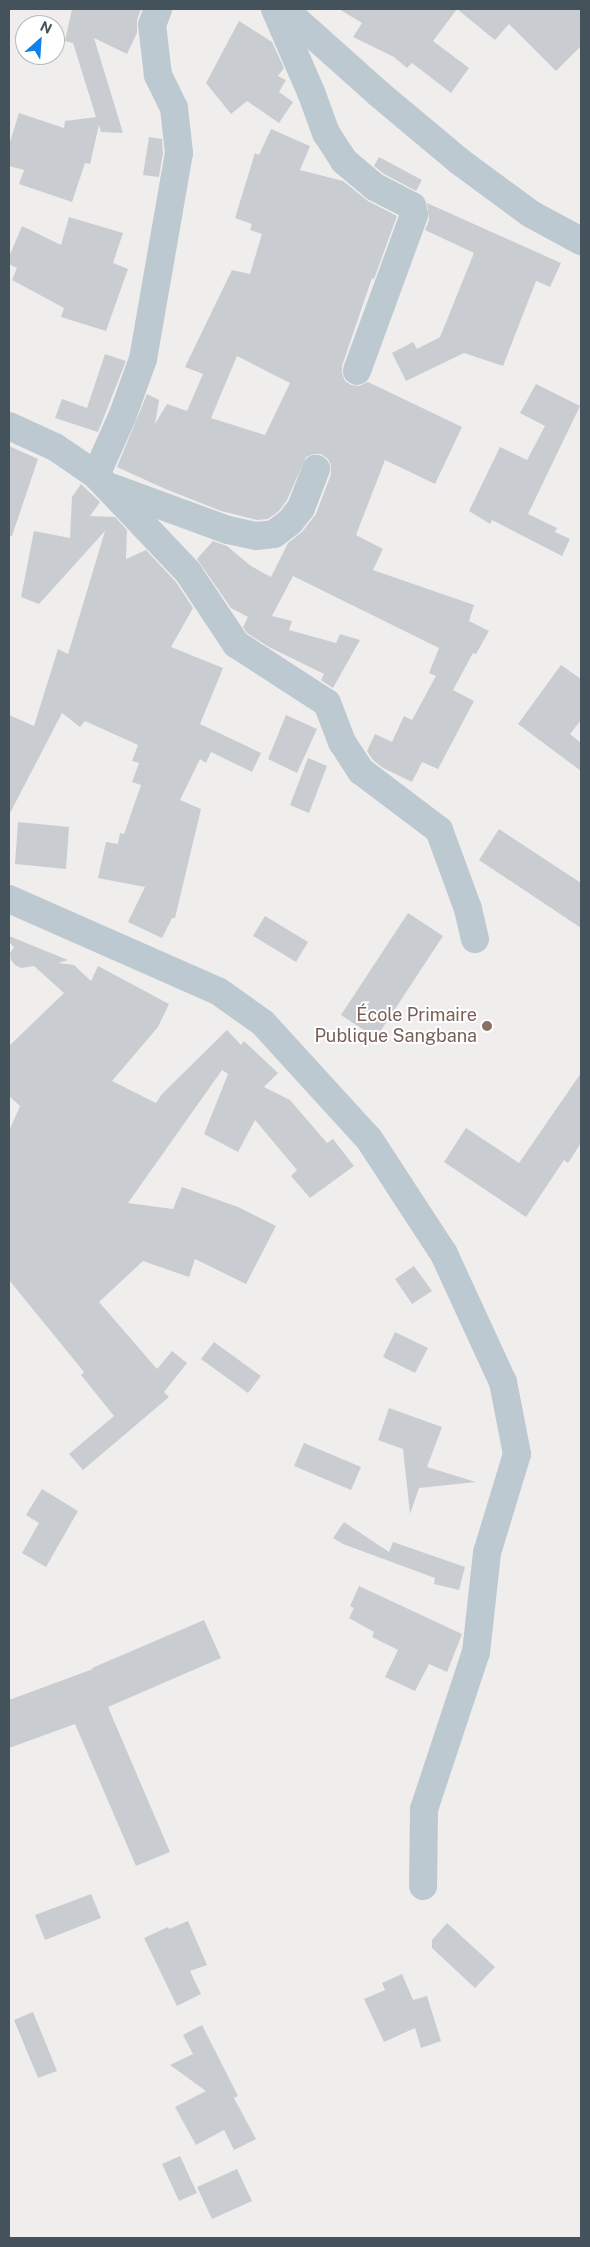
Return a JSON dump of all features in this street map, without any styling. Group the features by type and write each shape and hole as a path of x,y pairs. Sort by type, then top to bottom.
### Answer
{"street":[{"path":"102,481 143,359 180,152 174,108 158,75 152,25 158,9"},
{"path":"275,9 311,92 326,133 344,161 375,187 412,206 414,215 357,371"},
{"path":"284,9 378,94 459,161 530,214 581,241"},
{"path":"9,426 55,447 102,481 188,572 236,644 327,703 342,742 361,770 439,830 468,908 475,939"},
{"path":"102,481 228,530 256,536 274,534 290,522 301,508 316,469"},
{"path":"9,899 218,991 263,1023 369,1139 444,1254 503,1382 517,1454 487,1553 476,1652 424,1809 423,1886"}],"building":[{"path":"72,9 141,9 137,20 137,33 127,54 94,38 123,133 101,132 99,125 90,164 85,163 72,202 19,184 24,170 9,166 9,145 19,113 64,128 65,121 96,117 73,43 65,41"},
{"path":"339,9 457,9 433,41 469,68 451,93 412,63 407,68 394,57 353,37 362,23"},
{"path":"457,9 581,9 581,46 556,71 509,24 495,40"},
{"path":"239,21 272,42 284,68 278,76 286,80 279,92 293,102 279,123 247,101 231,114 206,83"},
{"path":"271,129 310,146 300,170 343,181 368,201 397,216 374,279 372,278 342,366 342,373 345,381 351,385 359,386 368,382 462,427 435,484 385,460 356,535 383,549 373,570 474,605 469,621 489,631 476,654 473,653 453,690 474,701 438,769 422,762 412,782 383,768 373,760 367,751 375,734 392,742 404,716 412,720 436,676 429,673 439,648 293,576 272,616 292,621 289,630 336,643 340,634 360,640 333,688 321,680 324,674 269,647 247,633 243,627 248,617 231,608 197,559 213,541 227,546 251,566 271,577 288,543 302,532 316,514 331,474 331,466 328,459 321,454 306,457 287,500 279,511 268,519 257,520 221,511 117,467 147,394 159,400 155,424 167,404 187,411 203,374 185,367 232,270 250,274 262,234 250,230 252,224 235,218 255,153 259,155","holes":["237,356 290,383 265,435 211,418"]},
{"path":"149,137 162,139 163,153 159,177 143,175"},
{"path":"379,157 422,180 416,191 384,174 374,166"},
{"path":"427,203 561,263 550,287 536,281 503,366 464,353 406,381 392,353 413,342 417,349 440,337 474,253 425,230 429,220"},
{"path":"69,217 123,233 113,263 128,269 106,331 61,317 64,308 12,280 17,268 9,264 9,257 22,226 61,245"},
{"path":"105,354 126,361 98,432 55,418 62,399 87,408"},
{"path":"536,384 580,406 528,514 557,528 555,532 570,539 562,556 492,520 490,524 469,511 500,447 527,460 545,426 520,413"},
{"path":"9,446 38,459 12,536 9,536"},
{"path":"81,484 100,502 90,516 115,517 127,530 126,559 146,550 176,582 193,608 171,647 223,668 200,724 261,753 252,772 211,752 206,763 200,759 180,800 201,809 175,918 172,918 162,938 128,922 145,887 98,878 106,842 118,844 120,833 124,834 141,785 132,782 139,763 132,761 138,745 85,721 80,727 62,713 9,815 9,715 34,726 58,649 68,654 105,531 39,604 21,597 34,531 70,538 72,497"},
{"path":"561,665 581,679 581,720 570,734 581,743 581,771 518,724"},
{"path":"286,715 317,729 297,773 268,759"},
{"path":"308,758 327,766 309,813 290,805"},
{"path":"18,822 69,827 66,869 15,864"},
{"path":"499,829 581,883 581,928 479,860"},
{"path":"408,913 443,936 376,1038 341,1015"},
{"path":"265,916 308,942 296,962 253,936"},
{"path":"9,936 68,960 58,963 74,965 91,981 98,966 169,1004 158,1027 112,1081 156,1103 162,1094 227,1030 241,1045 244,1041 278,1073 264,1087 290,1100 327,1143 333,1139 354,1166 310,1198 291,1176 297,1170 255,1120 238,1152 204,1134 228,1074 222,1070 128,1203 173,1209 182,1187 238,1207 276,1226 246,1284 195,1259 189,1277 143,1261 99,1302 157,1369 172,1351 187,1363 164,1392 169,1397 83,1470 69,1454 114,1416 81,1375 84,1372 9,1280 9,1131 20,1106 9,1096 9,1046 64,993 34,966 21,968 15,965 11,960 10,953 14,947 9,942"},
{"path":"581,1073 581,1143 568,1163 564,1160 526,1217 444,1162 466,1128 519,1163"},
{"path":"414,1266 432,1291 412,1304 395,1279"},
{"path":"395,1332 428,1348 415,1373 383,1357"},
{"path":"214,1342 261,1376 248,1393 201,1359"},
{"path":"389,1408 442,1427 427,1467 476,1482 419,1488 410,1514 403,1449 378,1440"},
{"path":"304,1443 361,1467 351,1490 294,1466"},
{"path":"42,1489 78,1511 46,1567 22,1553 39,1523 26,1515"},
{"path":"344,1522 389,1552 393,1542 465,1567 459,1590 434,1584 435,1578 343,1544 333,1538"},
{"path":"359,1586 462,1634 447,1672 429,1664 415,1691 385,1677 398,1650 372,1637 374,1632 349,1618 354,1608 350,1606"},
{"path":"204,1620 221,1658 108,1707 170,1852 136,1866 75,1724 9,1748 9,1700 93,1669"},
{"path":"91,1894 101,1918 45,1940 35,1915"},
{"path":"188,1921 207,1965 190,1971 201,1994 177,2006 144,1938 168,1927 169,1929"},
{"path":"447,1923 495,1967 475,1988 432,1948 432,1940"},
{"path":"402,1974 413,2000 427,1996 441,2041 421,2048 415,2028 384,2042 364,1999 385,1990 382,1983"},
{"path":"33,2012 57,2071 38,2078 14,2020"},
{"path":"202,2025 238,2096 234,2098 256,2139 234,2150 224,2130 196,2145 175,2107 206,2091 170,2065 193,2054 183,2035"},
{"path":"180,2156 197,2193 179,2201 162,2164"},
{"path":"237,2169 252,2201 212,2219 197,2187"}],"place":[{"name":"École Primaire Publique Sangbana","path":"487,1026"}]}
